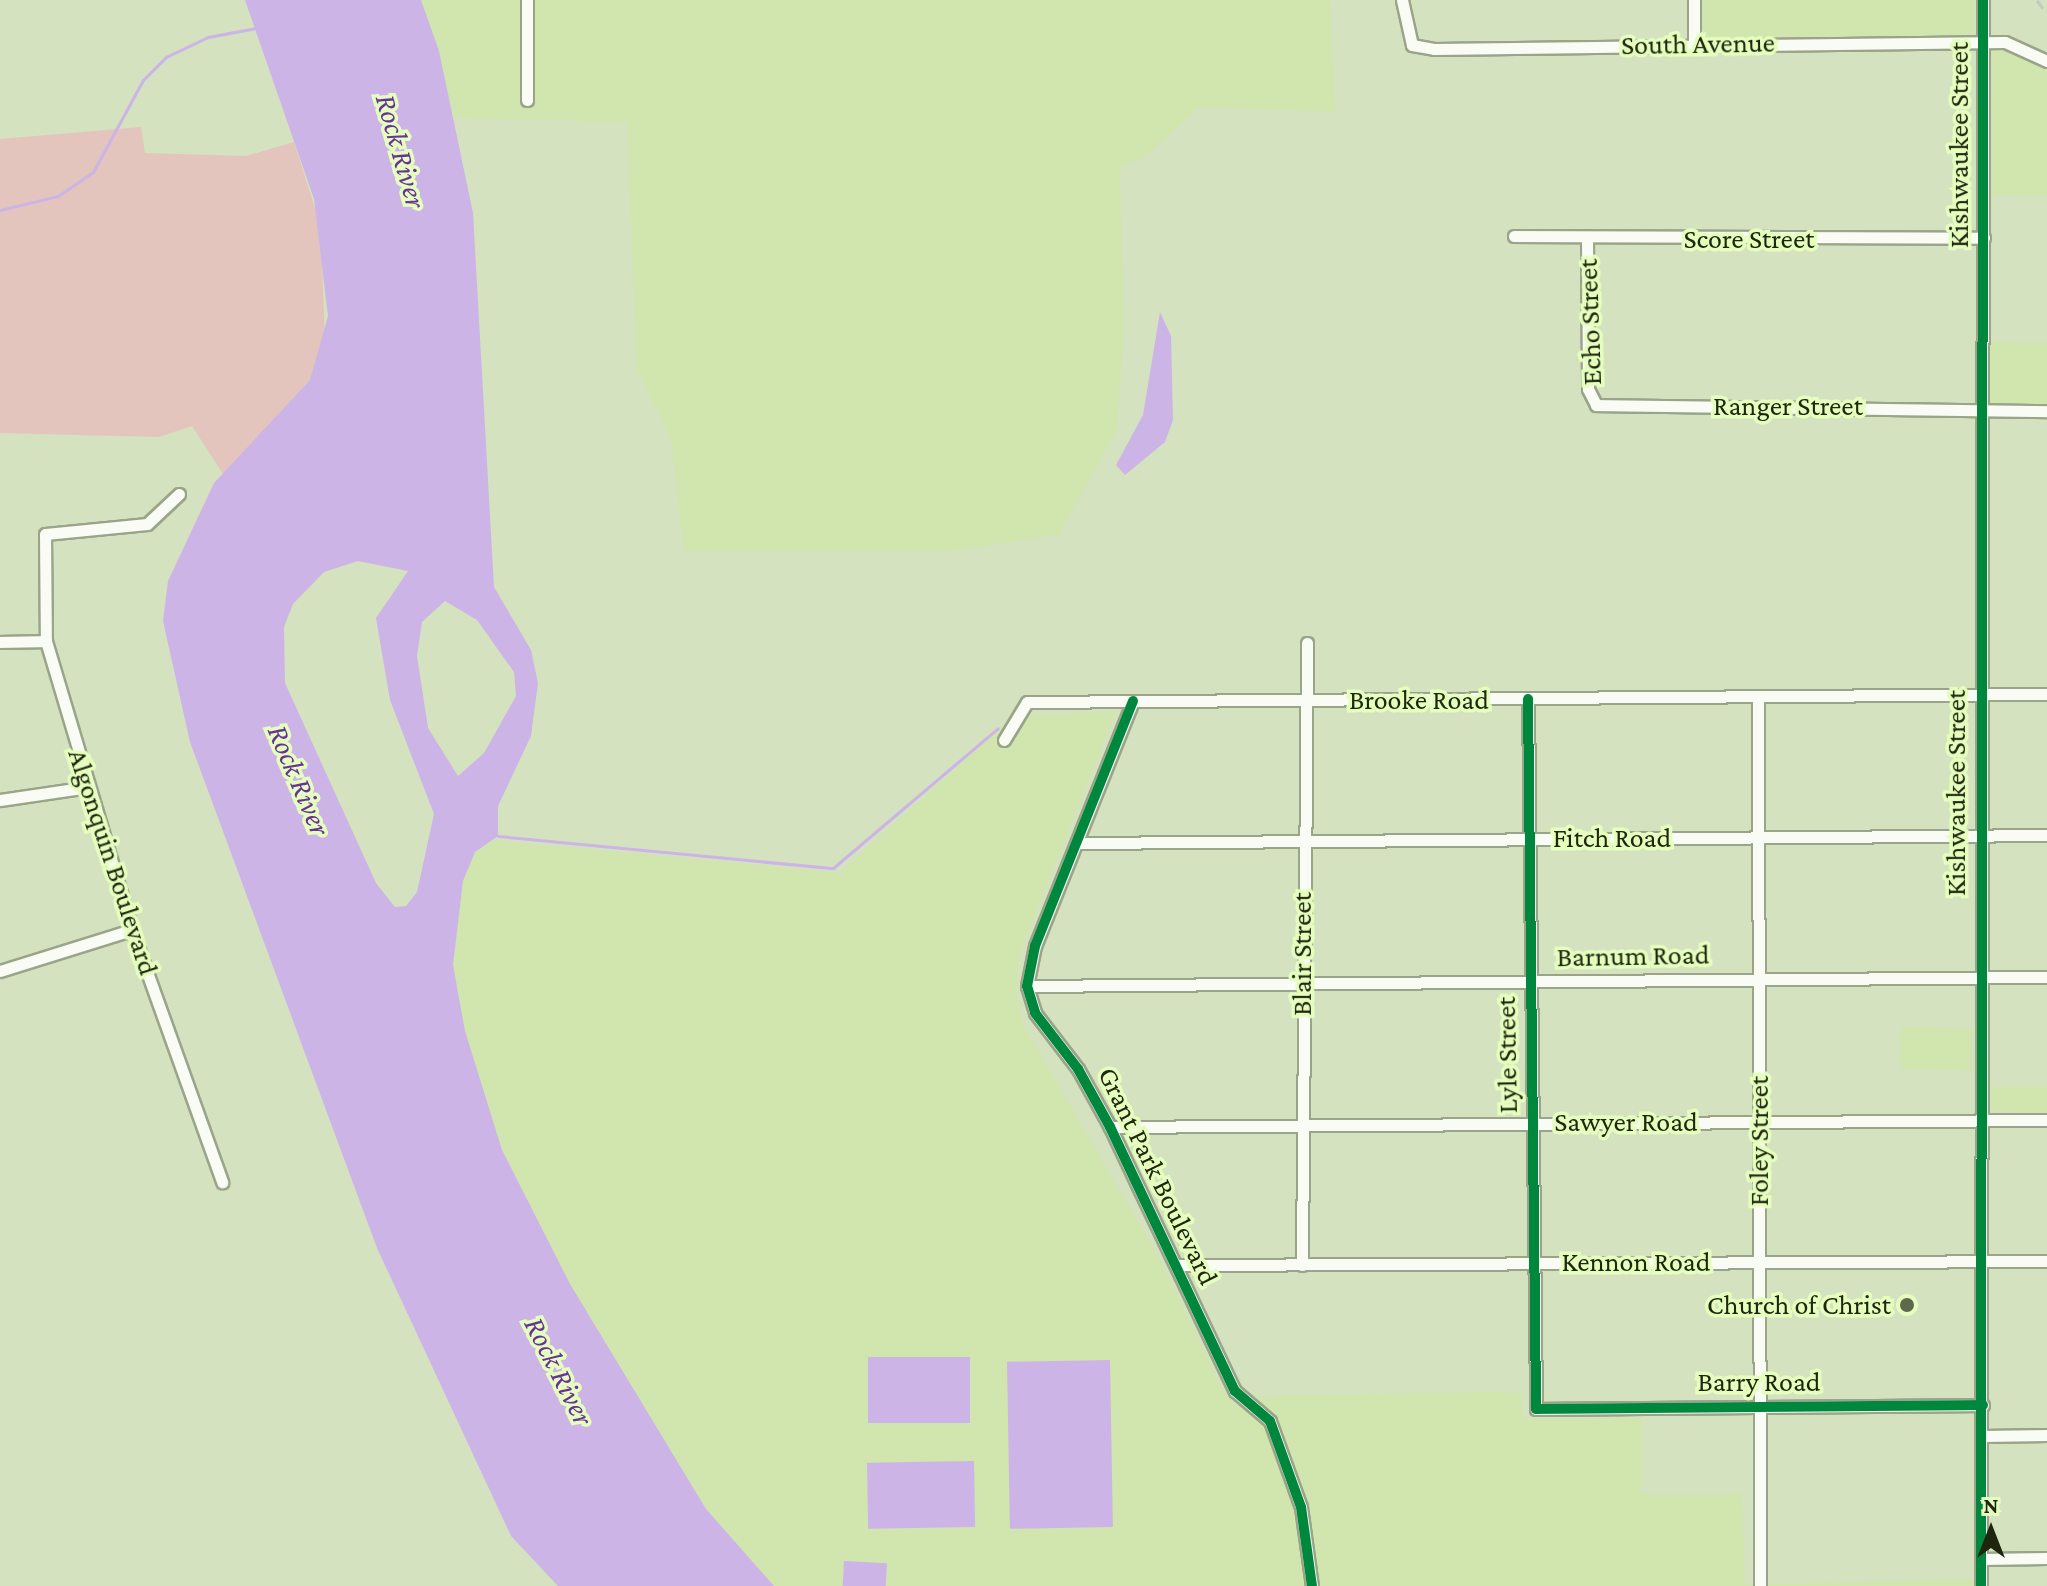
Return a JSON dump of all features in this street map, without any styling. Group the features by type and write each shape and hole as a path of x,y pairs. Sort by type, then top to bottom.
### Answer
{"street":[{"path":"527,0 527,100"},
{"name":"South Avenue","path":"1402,0 1403,30 1412,45 1984,41 2020,46 2047,61"},
{"path":"1694,0 1694,43"},
{"name":"Kishwaukee Street","path":"1981,1586 1979,411 1984,238 1983,0"},
{"name":"Score Street","path":"1514,236 1587,239 1984,238"},
{"name":"Echo Street","path":"1587,239 1588,389 1596,405"},
{"name":"Ranger Street","path":"1596,405 1969,405 1979,411 2047,411"},
{"name":"Algonquin Boulevard","path":"179,494 147,524 45,534 46,641 132,930 222,1182"},
{"path":"0,642 46,641"},
{"name":"Blair Street","path":"1302,1265 1301,700 1307,643"},
{"name":"Brooke Road","path":"1004,740 1027,702 2047,694"},
{"name":"Foley Street","path":"1758,696 1760,1586"},
{"name":"Lyle Street","path":"1528,699 1531,1263 1536,1409"},
{"path":"1027,986 1035,946 1081,843 1133,701"},
{"path":"0,800 88,787"},
{"name":"Fitch Road","path":"1081,843 2047,835"},
{"path":"0,971 132,930"},
{"name":"Barnum Road","path":"1027,986 2047,977"},
{"name":"Grant Park Boulevard","path":"1027,986 1035,1013 1078,1069 1110,1127 1235,1391 1270,1421 1301,1507 1312,1586"},
{"name":"Sawyer Road","path":"1110,1127 2047,1120"},
{"name":"Kennon Road","path":"1177,1265 2047,1261"},
{"name":"Barry Road","path":"1536,1409 1983,1405"},
{"path":"1983,1436 2047,1435"},
{"path":"1981,1559 2047,1558"}],"shaded area":[{"path":"421,0 1330,0 1335,112 1199,107 1145,156 1120,168 1124,328 1117,429 1059,535 951,551 684,551 671,438 637,369 627,122 455,118"},
{"path":"1699,0 1974,0 1974,29 1967,37 1698,38"},
{"path":"1996,47 2047,66 2047,196 1989,195 1989,53"},
{"path":"141,127 145,153 246,156 294,142 321,227 325,344 310,380 223,474 192,426 159,437 0,433 0,139"},
{"path":"1989,342 2047,342 2047,406 1989,406"},
{"path":"1116,712 1020,953 1016,990 1022,1023 1158,1256 1226,1396 1501,1392 1522,1394 1522,1418 1641,1418 1641,1494 1742,1494 1745,1585 1973,1579 1973,1586 774,1586 740,1554 706,1509 570,1284 502,1150 465,1031 453,965 463,881 475,852 493,840 840,873 1013,716"},
{"path":"1901,1027 1972,1028 1971,1070 1900,1069"},
{"path":"1988,1087 2047,1087 2047,1112 1994,1111"}],"water":[{"name":"Rock River","path":"245,0 421,0 439,51 473,213 494,587 531,650 538,683 531,736 498,806 498,836 475,852 463,881 453,965 465,1031 502,1150 570,1284 706,1509 774,1586 558,1586 511,1536 377,1248 190,742 163,621 168,581 214,483 310,380 328,316 314,199","holes":["358,561 408,571 376,618 390,700 434,814 417,892 406,906 395,907 376,883 285,683 284,627 293,604 324,572","445,601 477,620 514,672 516,696 484,753 458,776 428,728 417,656 422,622"]},
{"path":"1160,312 1171,336 1173,420 1165,442 1125,475 1116,465 1143,415"},
{"path":"868,1357 970,1357 970,1423 868,1423"},
{"path":"1110,1360 1113,1527 1010,1529 1007,1362"},
{"path":"974,1461 975,1527 868,1529 867,1463"},
{"path":"844,1561 887,1563 886,1586 843,1586"}],"waterway":[{"path":"0,210 58,196 93,172 143,80 166,57 208,37 256,28"},
{"path":"498,836 833,868 998,728"}],"railway":[{"path":"2037,0 2047,14"}],"cycle path":[{"path":"1981,1586 1983,0"},
{"path":"1528,699 1536,1409 1983,1405"},
{"path":"1133,701 1035,946 1027,986 1035,1013 1078,1069 1110,1127 1235,1391 1270,1421 1301,1507 1312,1586"}],"place":[{"name":"Church of Christ","path":"1907,1305"}]}
